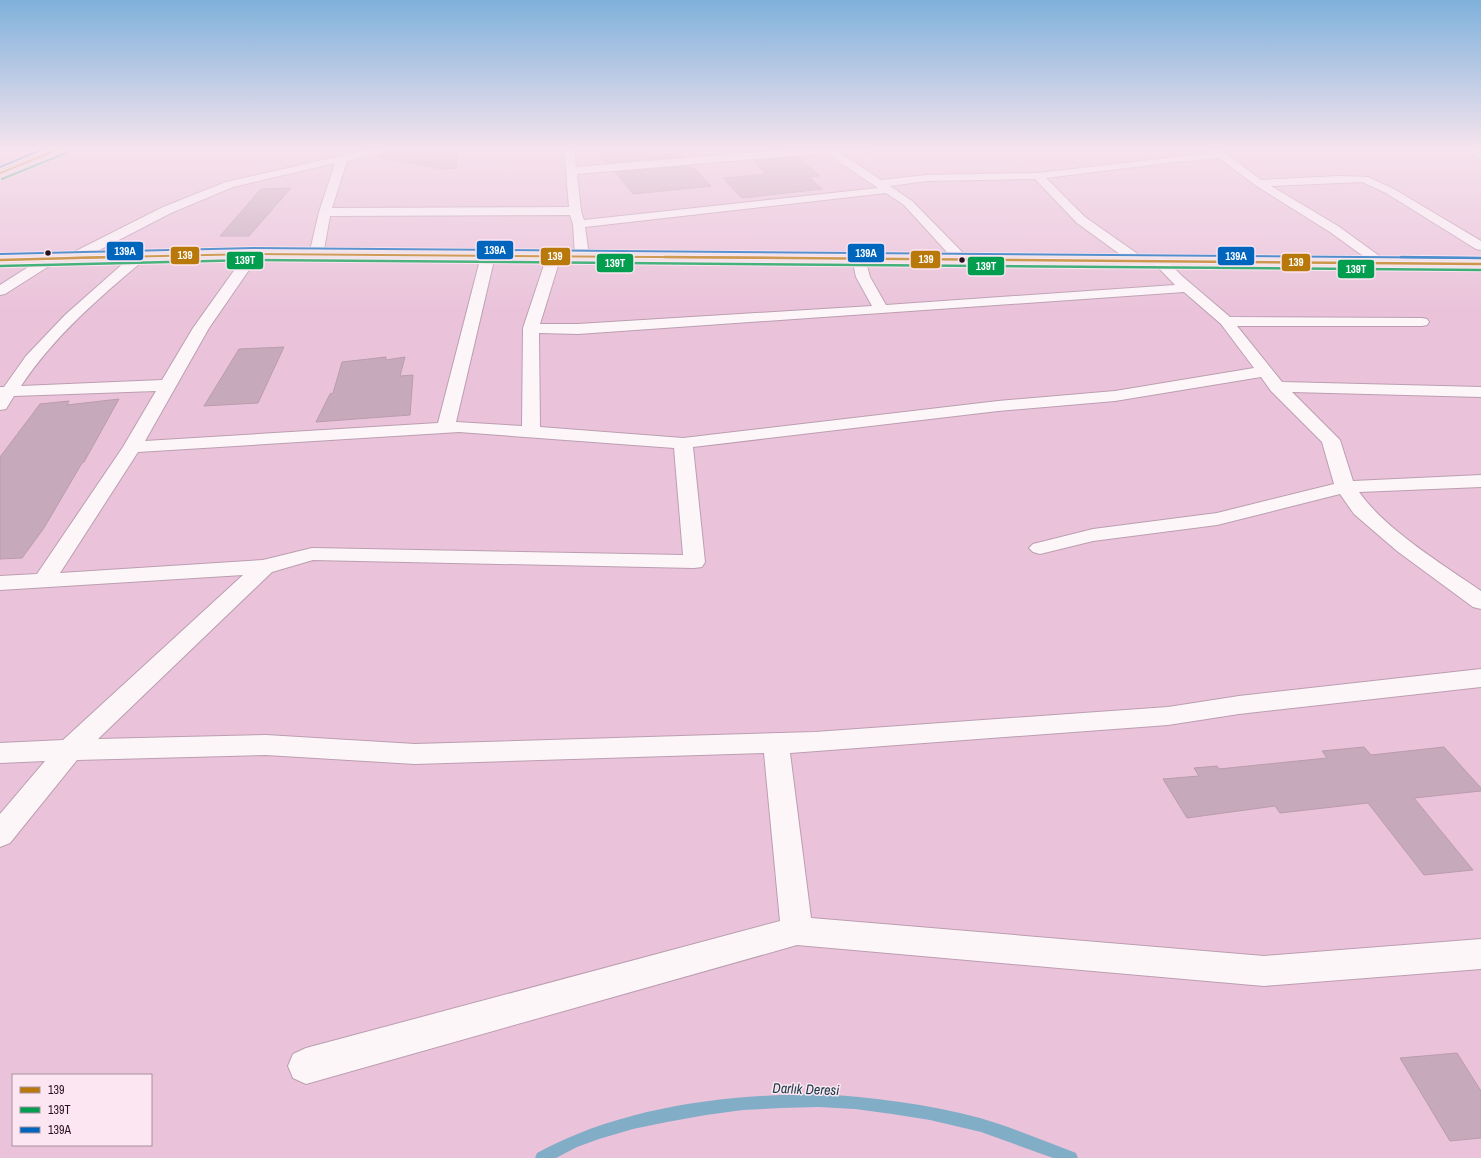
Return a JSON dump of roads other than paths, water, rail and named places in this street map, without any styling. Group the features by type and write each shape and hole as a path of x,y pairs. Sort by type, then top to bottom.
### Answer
{"main road":[{"path":"0,260 253,254 1158,260 1481,264"}],"street":[{"path":"73,258 167,210 189,201"},
{"path":"316,255 329,201"},
{"path":"575,201 582,256"},
{"path":"579,224 768,201"},
{"path":"905,201 961,259"},
{"path":"1062,201 1081,220 1137,260"},
{"path":"1288,201 1334,229 1382,263"},
{"path":"1407,201 1481,246"},
{"path":"325,212 576,211"},
{"path":"44,580 132,447 201,328 253,254"},
{"path":"3,396 31,360 54,334 76,312 140,256"},
{"path":"446,427 488,256"},
{"path":"531,432 531,328 554,256"},
{"path":"0,291 52,258"},
{"path":"859,258 863,277 879,306 877,310"},
{"path":"1158,260 1187,288 1226,321 1277,387 1331,440 1345,488 1361,510 1404,547 1481,602"},
{"path":"531,328 578,329 1187,288"},
{"path":"1226,321 1422,322"},
{"path":"132,447 459,426 683,443 998,406 1115,396 1265,371"},
{"path":"3,396 169,385"},
{"path":"1277,387 1481,392"},
{"path":"0,582 264,567 312,554 694,562 683,443"},
{"path":"1040,548 1093,535 1217,519 1345,488 1481,481"},
{"path":"0,836 70,750 264,567"},
{"path":"0,753 266,745 415,754 815,742 1168,716 1240,704 1481,678"},
{"path":"776,743 797,931"},
{"path":"306,1066 797,931 1264,971 1481,954"}],"waterway":[{"name":"Darlık Deresi","path":"542,1158 568,1144 621,1125 706,1108 781,1101 855,1103 930,1113 968,1122 1007,1134 1071,1158"}]}
